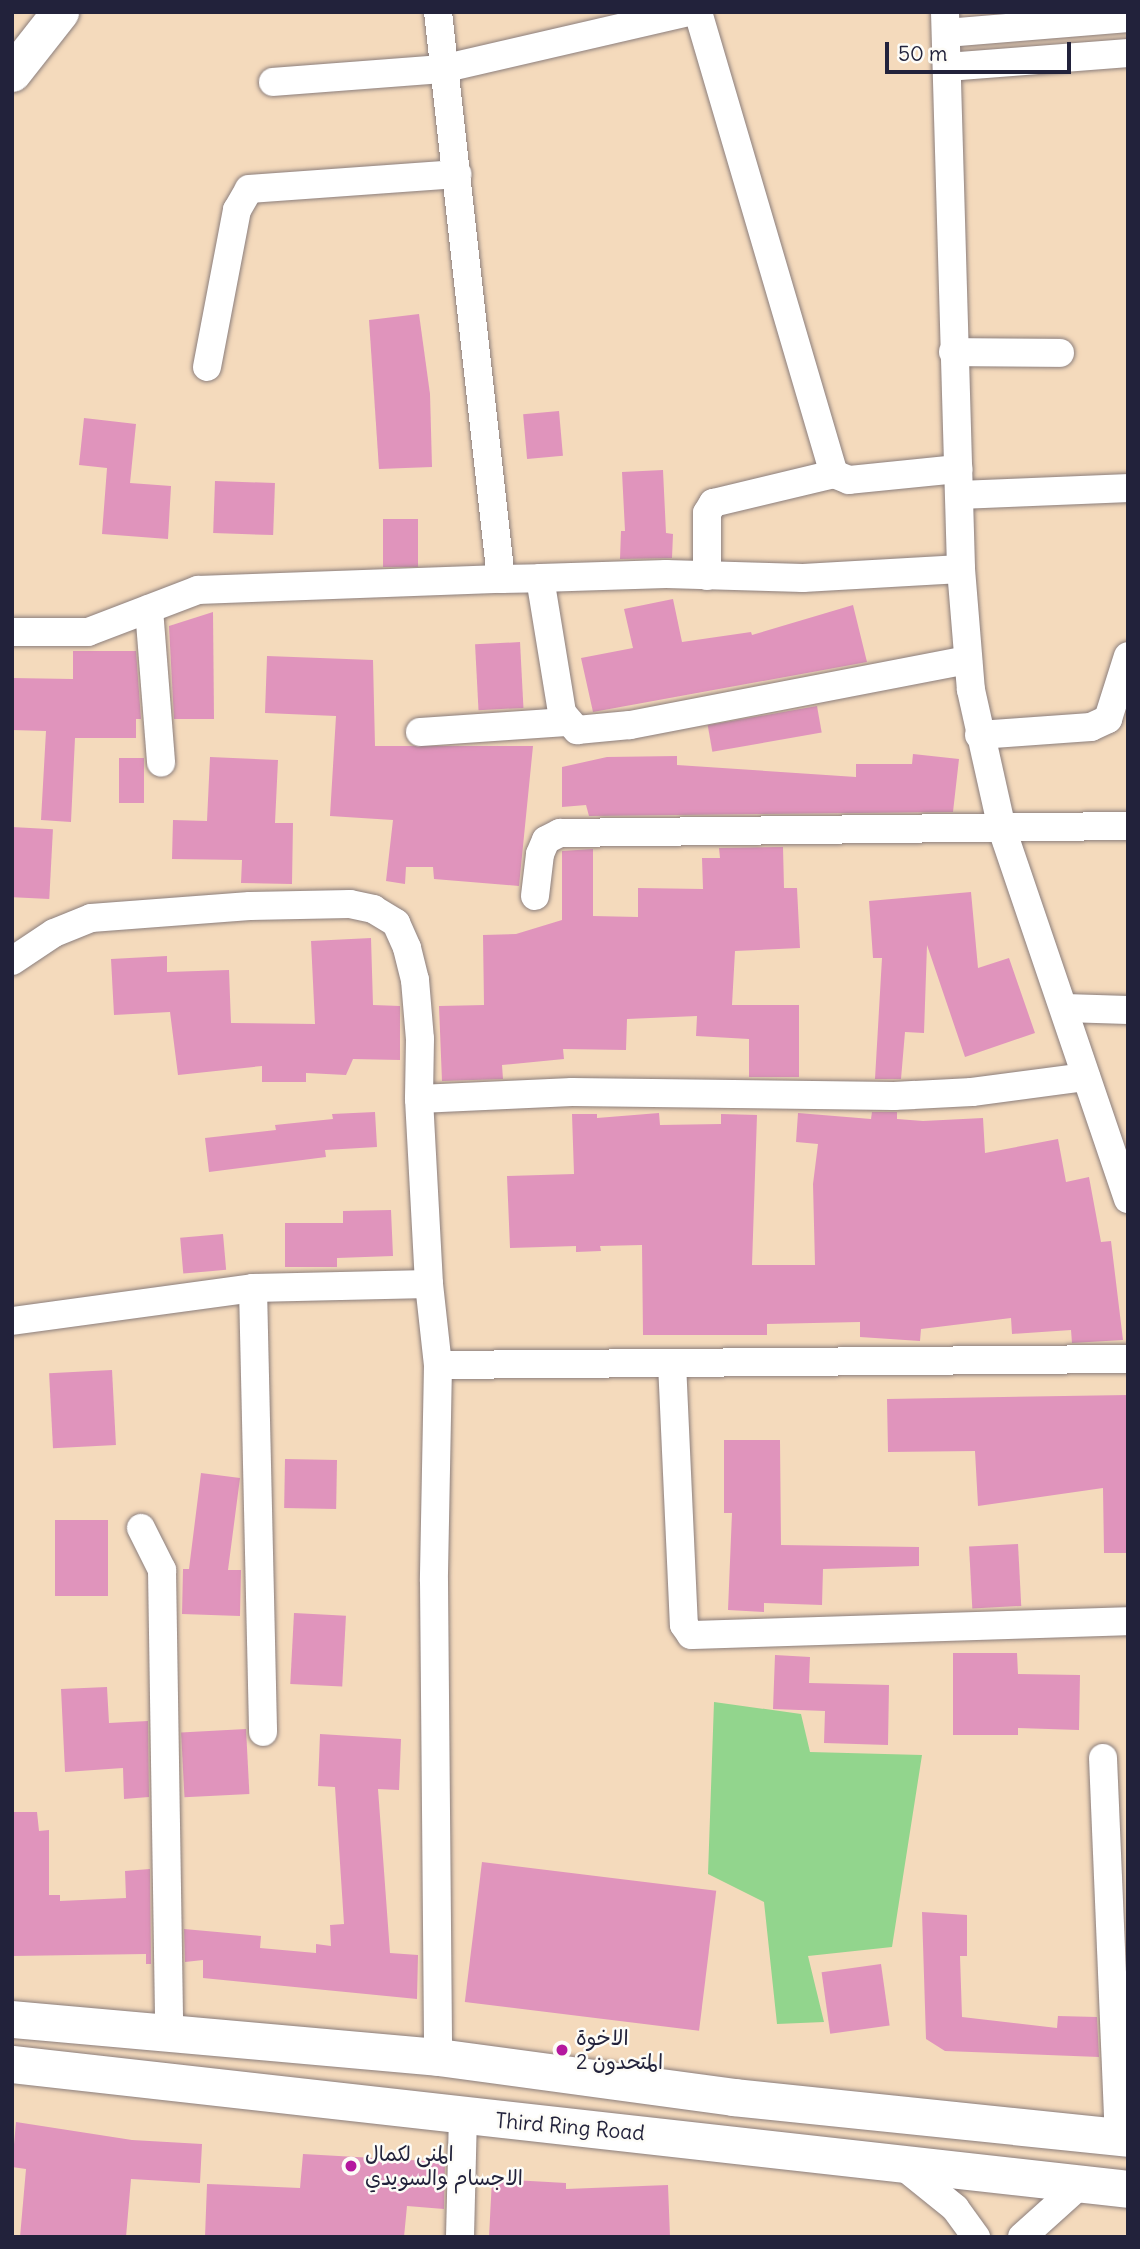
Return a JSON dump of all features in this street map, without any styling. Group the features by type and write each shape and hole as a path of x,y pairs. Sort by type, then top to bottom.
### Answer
{"main road":[{"path":"12,73 60,12"},
{"path":"12,2019 438,2057 733,2097 1124,2138"},
{"name":"Third Ring Road","path":"12,2064 289,2092 463,2117 897,2161 1128,2189"}],"street":[{"path":"438,12 442,69 457,174 501,579"},
{"path":"273,82 442,69 688,12"},
{"path":"698,12 746,163 834,474"},
{"path":"1128,18 946,23 961,569 968,660 979,735 1002,829 1128,1199"},
{"path":"947,67 1128,53"},
{"path":"207,367 237,211 249,189 457,174"},
{"path":"953,352 1060,353"},
{"path":"707,576 707,513 713,503 834,474 849,480 1128,488"},
{"path":"12,632 88,632 198,590 540,578 803,578 961,569"},
{"path":"540,578 567,722"},
{"path":"149,609 161,763"},
{"path":"979,735 1091,727 1108,719 1128,656"},
{"path":"420,732 567,722 589,731 968,660"},
{"path":"535,896 540,854 546,840 560,833 1002,829 1128,825"},
{"path":"12,961 54,933 92,918 250,906 350,904 373,909 396,923 415,980 429,1284 438,1364 434,1581 438,2057"},
{"path":"1065,1008 1128,1010"},
{"path":"419,1098 572,1091 894,1096 972,1092 1086,1077"},
{"path":"12,1321 253,1288 429,1284"},
{"path":"253,1288 263,1732"},
{"path":"438,1364 1128,1359"},
{"path":"672,1363 683,1613 691,1635 1128,1621"},
{"path":"141,1528 162,1570 169,2035"},
{"path":"1103,1758 1124,2138"},
{"path":"460,2237 463,2117"},
{"path":"897,2161 955,2208 976,2237"},
{"path":"1023,2237 1082,2183"}],"green space":[{"path":"714,1702 801,1714 810,1752 922,1755 892,1947 808,1956 824,2022 777,2024 764,1902 708,1874"}],"building":[{"path":"419,314 430,394 432,467 379,469 369,320"},
{"path":"559,411 563,456 527,459 523,414"},
{"path":"84,418 136,424 130,483 171,486 168,539 102,534 107,468 79,465"},
{"path":"663,470 666,533 673,534 672,558 620,559 621,531 625,531 622,472"},
{"path":"215,481 275,483 273,535 213,533"},
{"path":"383,519 418,519 418,567 383,567"},
{"path":"673,599 682,642 751,632 752,635 853,605 867,662 593,712 581,658 633,648 624,609"},
{"path":"213,612 214,719 174,719 169,626"},
{"path":"520,642 523,708 479,710 475,644"},
{"path":"73,651 136,651 141,719 136,719 136,738 75,738 71,822 41,820 46,731 12,730 12,678 73,679"},
{"path":"267,656 373,660 375,746 533,746 519,886 434,879 433,867 406,867 405,884 386,881 393,820 330,816 336,716 265,713"},
{"path":"817,706 822,733 712,752 708,725"},
{"path":"913,754 959,759 953,812 589,816 586,805 562,807 562,767 607,757 677,756 677,765 856,777 856,764 912,764"},
{"path":"210,757 278,760 275,823 293,823 292,884 241,883 242,860 172,859 173,820 207,821"},
{"path":"119,758 144,758 144,803 119,803"},
{"path":"12,827 53,829 49,899 12,897"},
{"path":"783,847 784,888 797,888 800,948 735,951 732,1005 799,1005 799,1077 749,1077 749,1039 696,1036 697,1016 627,1019 626,1050 563,1049 564,1059 502,1065 503,1079 442,1081 439,1006 484,1005 483,935 516,934 562,920 562,851 593,849 593,916 638,917 638,888 703,889 702,858 720,858 719,848"},
{"path":"971,892 978,968 1009,958 1035,1033 965,1057 927,945 924,1033 905,1032 901,1079 875,1079 882,958 873,958 869,901"},
{"path":"371,938 373,1005 400,1006 400,1060 353,1059 346,1075 306,1073 306,1082 262,1082 262,1066 178,1075 170,1012 114,1015 111,959 167,956 167,972 229,970 231,1023 315,1024 311,941"},
{"path":"375,1112 377,1147 325,1150 326,1157 209,1172 205,1138 276,1130 275,1125 333,1119 332,1114"},
{"path":"872,1112 897,1112 897,1119 923,1121 983,1118 985,1153 1058,1139 1066,1182 1089,1177 1101,1242 1111,1241 1123,1340 1072,1343 1071,1330 1012,1334 1011,1318 921,1329 920,1341 860,1337 860,1322 767,1324 767,1335 643,1335 642,1245 600,1246 601,1251 576,1252 576,1246 510,1248 507,1176 574,1174 572,1114 597,1114 597,1118 659,1113 660,1125 721,1124 721,1114 757,1115 752,1265 815,1265 813,1184 818,1144 796,1142 798,1113 871,1119"},
{"path":"391,1210 393,1256 337,1258 337,1267 285,1267 285,1223 343,1223 343,1211"},
{"path":"223,1234 226,1270 183,1274 180,1238"},
{"path":"112,1370 116,1445 53,1448 49,1373"},
{"path":"1128,1395 1128,1553 1104,1553 1103,1488 978,1506 975,1451 888,1452 887,1399"},
{"path":"724,1440 780,1440 781,1545 919,1547 919,1566 823,1569 822,1605 764,1603 764,1612 728,1610 732,1513 724,1513"},
{"path":"285,1459 337,1460 336,1509 284,1508"},
{"path":"201,1473 240,1478 228,1570 241,1570 240,1616 182,1614 183,1569 189,1569"},
{"path":"55,1520 108,1520 108,1596 55,1596"},
{"path":"1018,1544 1021,1606 972,1608 969,1547"},
{"path":"294,1613 346,1616 342,1687 290,1684"},
{"path":"953,1653 1017,1653 1018,1674 1080,1675 1079,1730 1018,1728 1018,1735 953,1735"},
{"path":"775,1655 810,1657 809,1683 889,1685 888,1745 824,1743 825,1711 773,1709"},
{"path":"107,1687 109,1723 148,1721 149,1797 124,1799 123,1768 65,1772 61,1689"},
{"path":"246,1729 249,1794 184,1797 181,1732"},
{"path":"320,1734 401,1739 399,1790 378,1789 390,1953 418,1955 417,1999 203,1978 203,1960 185,1962 184,1929 261,1936 260,1948 316,1953 316,1944 331,1946 330,1925 344,1924 335,1787 318,1786"},
{"path":"12,1812 37,1812 39,1831 49,1830 49,1895 60,1895 60,1901 126,1898 125,1871 150,1869 151,1964 146,1964 146,1954 12,1956"},
{"path":"482,1862 716,1891 699,2031 465,2002"},
{"path":"922,1912 967,1915 967,1956 960,1956 962,2017 1057,2028 1058,2016 1097,2017 1099,2057 945,2051 926,2039"},
{"path":"881,1964 890,2025 830,2034 822,1972"},
{"path":"16,2122 132,2140 202,2144 200,2183 131,2179 126,2237 20,2237 26,2169 12,2167"},
{"path":"303,2154 445,2162 444,2209 407,2206 404,2237 205,2237 207,2184 300,2188"},
{"path":"492,2179 566,2183 566,2189 668,2185 670,2237 489,2237"}],"place":[{"name":"الاخوة المتحدون 2","path":"562,2050"},
{"name":"المنى لكمال الاجسام والسويدي","path":"351,2166"}]}
